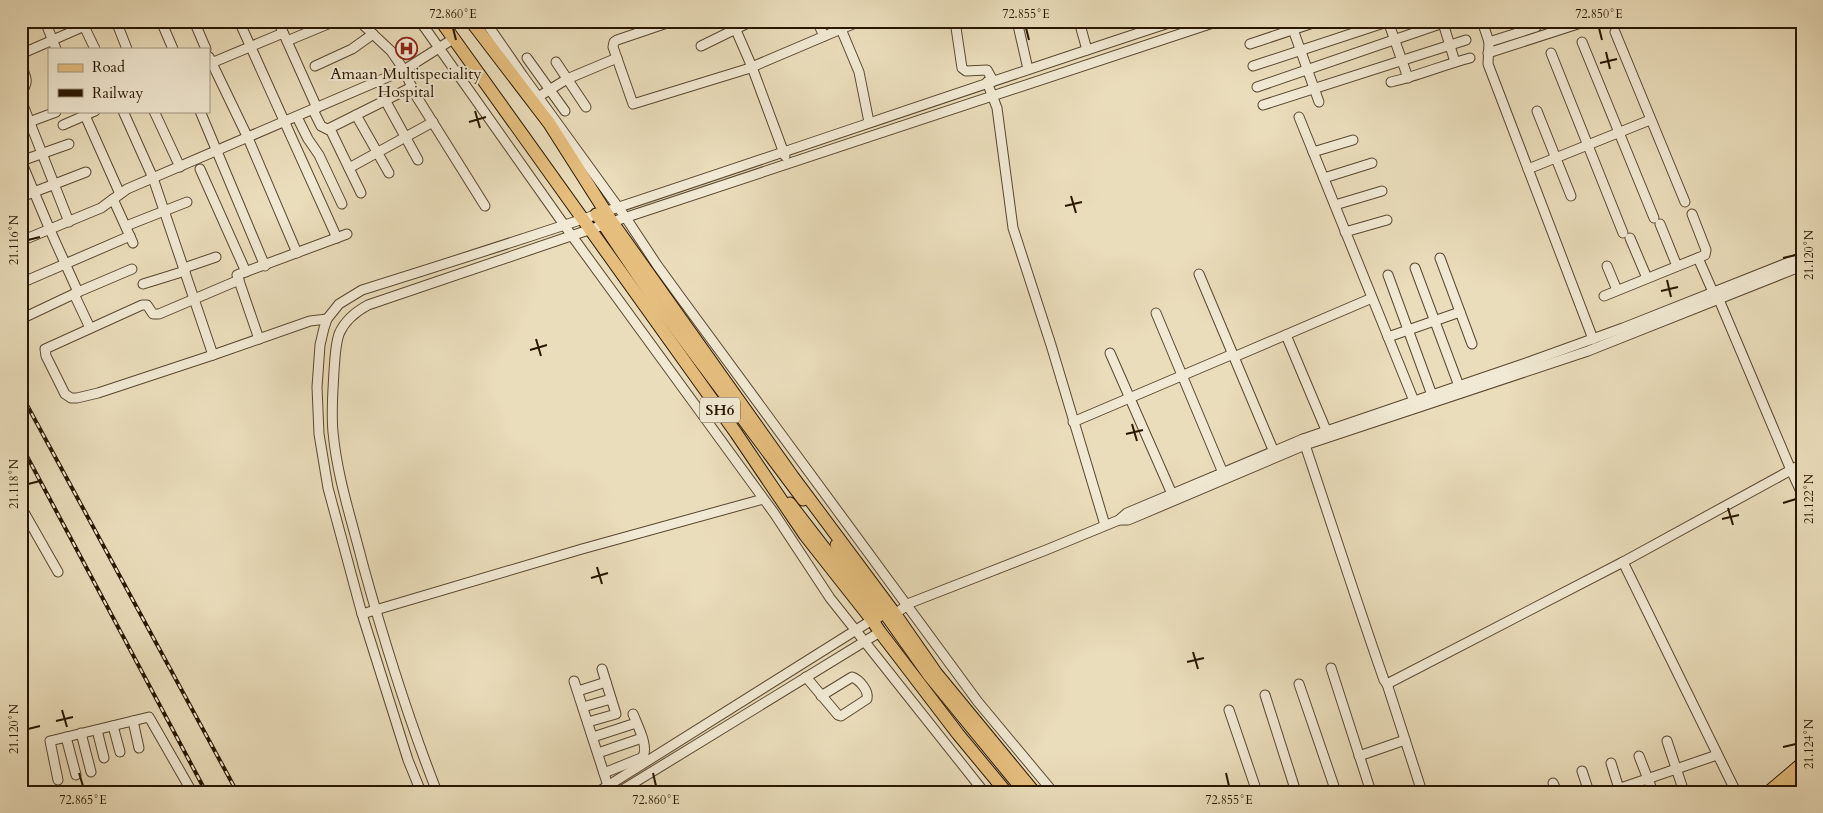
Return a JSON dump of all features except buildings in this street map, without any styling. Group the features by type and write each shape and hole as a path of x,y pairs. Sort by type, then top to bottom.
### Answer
{"highway":[{"name":"SH6","path":"441,21 597,220 805,535 958,734 1006,792"},
{"path":"471,21 549,123 597,220 793,477 895,614 936,673 1034,792"}],"main road":[{"path":"597,220 788,501 924,680 1015,792"},
{"path":"597,220 829,534 929,676 1024,792"},
{"path":"1768,792 1802,763"},
{"path":"1783,792 1802,776"}],"street":[{"path":"46,21 55,44"},
{"path":"21,54 55,44 84,26 96,21"},
{"path":"116,21 127,48"},
{"path":"161,21 173,48"},
{"path":"194,21 206,48"},
{"path":"239,21 337,238"},
{"path":"278,21 322,126 331,131 361,193"},
{"path":"297,254 248,138 210,61 335,21"},
{"path":"359,21 391,51 404,70 412,87 485,206"},
{"path":"420,21 572,236 763,499 808,567 855,630 984,792"},
{"path":"485,21 619,208 657,265 907,605 992,720 1053,792"},
{"path":"673,21 614,42 617,58 633,104 752,67 860,21"},
{"path":"701,46 734,25 752,21"},
{"path":"817,21 824,36"},
{"path":"954,21 962,68 966,71 987,70 997,108 1013,228 1051,345 1105,525"},
{"path":"1017,21 1028,69"},
{"path":"1079,21 1087,50"},
{"path":"434,791 375,610 342,484 333,432 333,386 336,344 340,332 348,319 362,308 572,236 619,208 869,122 1175,21"},
{"path":"421,792 408,760 362,614 328,488 319,434 317,387 320,345 327,319 339,304 362,290 564,224 626,218 1219,21"},
{"path":"1250,44 1292,26 1319,21"},
{"path":"1254,66 1388,21 1408,78"},
{"path":"1488,53 1559,26 1588,21"},
{"path":"1257,86 1443,22 1455,62"},
{"path":"1485,22 1489,42 1488,64 1593,339"},
{"path":"734,25 752,67 788,164"},
{"path":"84,26 94,48"},
{"path":"1292,26 1319,102"},
{"path":"1489,42 1536,27"},
{"path":"841,29 859,72 869,122"},
{"path":"1615,32 1684,202"},
{"path":"315,66 352,49 373,34"},
{"path":"21,241 101,208 127,190 153,178 404,70 453,38"},
{"path":"1262,104 1466,40"},
{"path":"1582,42 1677,266"},
{"path":"1551,53 1588,145 1647,278"},
{"path":"527,58 565,111"},
{"path":"538,96 567,79 617,58"},
{"path":"1391,82 1470,58"},
{"path":"556,62 586,107"},
{"path":"21,66 27,81 27,85 21,93"},
{"path":"328,129 412,87"},
{"path":"21,100 26,124 42,153 69,222"},
{"path":"385,100 418,160"},
{"path":"1536,111 1571,196"},
{"path":"26,124 56,112"},
{"path":"123,112 153,178 214,355"},
{"path":"154,112 180,167"},
{"path":"200,112 265,266"},
{"path":"21,283 132,239 84,113 63,125"},
{"path":"356,115 389,174"},
{"path":"297,117 308,139 319,155 342,204"},
{"path":"1299,117 1414,401"},
{"path":"1528,169 1650,120"},
{"path":"349,168 433,122"},
{"path":"1313,152 1353,140"},
{"path":"69,144 42,153 22,165 65,264 90,328"},
{"path":"1324,178 1372,163"},
{"path":"200,169 246,272"},
{"path":"21,197 86,172"},
{"path":"1335,205 1382,191"},
{"path":"126,226 187,202"},
{"path":"1604,296 1705,255 1706,250 1692,214"},
{"path":"1345,232 1387,220"},
{"path":"259,339 237,275 348,234"},
{"path":"480,252 485,266"},
{"path":"1119,520 1127,513 1274,452 1588,351 1802,256"},
{"path":"143,284 216,257"},
{"path":"1440,258 1472,344"},
{"path":"1698,258 1716,294 1802,494"},
{"path":"1607,266 1617,290"},
{"path":"895,614 907,605 1105,525 1133,518 1304,442 1326,430 1459,386 1716,294 1802,266"},
{"path":"1415,268 1459,386"},
{"path":"21,319 132,269"},
{"path":"1199,274 1274,452"},
{"path":"1388,275 1432,395"},
{"path":"239,280 156,314 153,314 145,304 142,305 45,349 46,356 57,381 65,394 71,398 98,393 310,321 327,319"},
{"path":"1073,422 1372,298"},
{"path":"1388,337 1460,312"},
{"path":"1156,313 1222,473"},
{"path":"1286,335 1326,430"},
{"path":"1110,353 1172,494"},
{"path":"1304,442 1349,581 1387,684 1422,792"},
{"path":"1387,684 1623,562 1802,464"},
{"path":"362,614 582,549 763,499"},
{"path":"21,506 58,572"},
{"path":"1623,562 1736,792"},
{"path":"598,792 609,788 872,620"},
{"path":"619,792 880,632"},
{"path":"1331,668 1371,792"},
{"path":"588,722 616,714 602,669"},
{"path":"806,677 821,696 838,715 841,716 867,700 868,693 856,678 852,677 821,696"},
{"path":"574,681 609,788"},
{"path":"578,691 606,682"},
{"path":"1299,684 1336,792"},
{"path":"1265,694 1296,792"},
{"path":"582,707 611,699"},
{"path":"738,704 745,714"},
{"path":"1229,710 1257,792"},
{"path":"604,772 645,755 646,752 642,738 633,714"},
{"path":"58,780 50,741 149,717 192,792"},
{"path":"133,721 140,748"},
{"path":"592,737 636,723"},
{"path":"113,726 120,752"},
{"path":"97,730 104,758"},
{"path":"81,733 91,772"},
{"path":"66,737 76,775"},
{"path":"598,753 642,738"},
{"path":"1360,756 1405,740"},
{"path":"1666,741 1684,792"},
{"path":"1609,792 1620,790 1717,755"},
{"path":"1639,756 1652,792"},
{"path":"1612,763 1620,790"},
{"path":"1582,771 1589,792"},
{"path":"1553,782 1557,792"}],"railway":[{"path":"21,394 237,792"},
{"path":"21,445 206,792"}],"place":[{"name":"Amaan Multispeciality Hospital","path":"406,49"}]}
